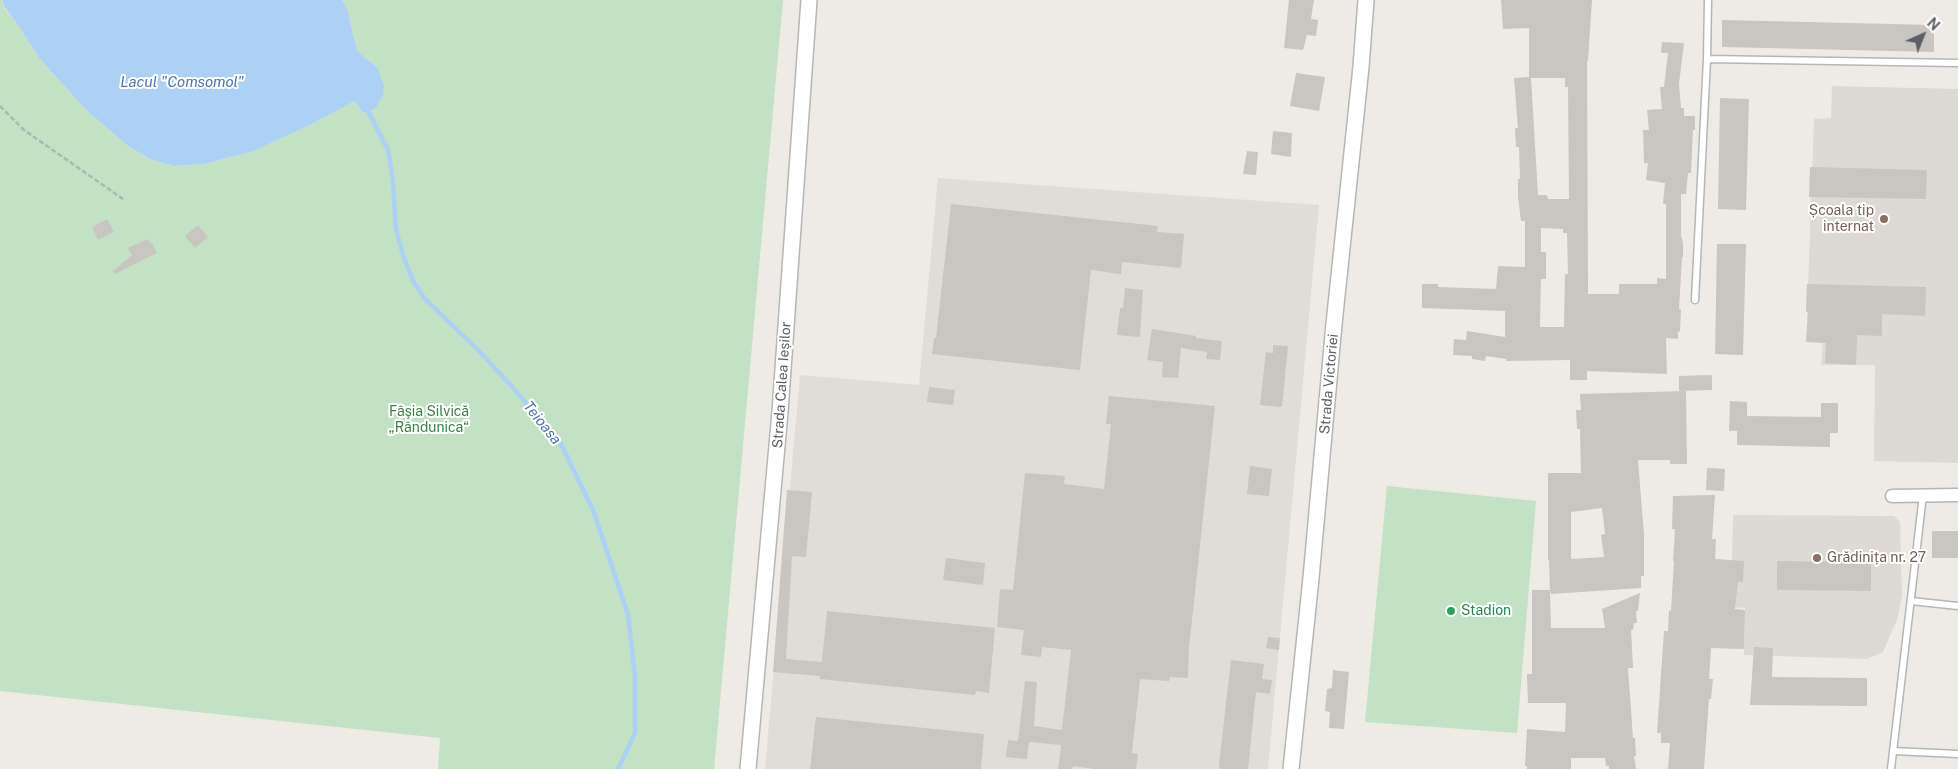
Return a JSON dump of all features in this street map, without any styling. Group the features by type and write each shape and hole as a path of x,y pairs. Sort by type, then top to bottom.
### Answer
{"street":[{"name":"Strada Calea Ieșilor","path":"748,769 780,412 809,0"},
{"name":"Strada Victoriei","path":"1291,769 1361,67 1366,0"},
{"path":"1892,496 1958,495"}],"lane":[{"path":"1695,300 1707,59 1708,0"},
{"path":"1707,59 1958,63"},
{"path":"1891,769 1923,496"},
{"path":"1910,601 1958,606"},
{"path":"1893,751 1958,754"}],"path":[{"path":"0,106 24,130 123,199"}],"shaded area":[{"name":"Școala tip internat","path":"1832,86 1958,89 1958,463 1874,461 1875,365 1821,365 1825,321 1807,320 1814,119 1831,118"},
{"path":"938,178 1319,205 1268,769 765,769 800,375 919,385"},
{"name":"Grădinița nr. 27","path":"1733,515 1894,516 1900,522 1902,595 1898,617 1883,652 1867,659 1744,655 1745,608 1731,607"}],"green space":[{"name":"Fâşia Silvică „Rândunica“","path":"0,0 2,0 4,7 39,58 86,110 128,146 152,160 175,166 204,164 254,151 308,126 355,101 363,113 375,109 377,67 358,52 348,10 342,0 783,0 714,769 438,769 440,738 0,691"},
{"name":"Stadion","path":"1387,486 1536,501 1517,733 1365,722"}],"water":[{"name":"Lacul \"Comsomol\"","path":"2,0 342,0 348,10 358,52 377,67 384,86 383,95 375,109 363,113 355,101 308,126 254,151 204,164 175,166 152,160 128,146 86,110 39,58 4,6"}],"building":[{"path":"1289,0 1314,0 1311,19 1318,20 1316,36 1307,35 1303,50 1284,48"},
{"path":"1501,0 1592,0 1587,61 1588,294 1619,294 1619,284 1657,284 1657,278 1666,279 1666,204 1663,204 1665,183 1646,180 1648,163 1644,163 1643,130 1649,130 1647,110 1662,109 1660,87 1664,87 1668,53 1661,53 1662,42 1684,43 1679,84 1681,108 1684,108 1684,116 1695,116 1695,130 1693,130 1691,173 1688,173 1686,194 1681,194 1683,257 1679,309 1681,310 1680,332 1678,331 1678,339 1666,338 1667,374 1587,371 1587,380 1570,380 1570,360 1506,361 1506,359 1486,356 1485,361 1472,359 1472,356 1453,355 1454,339 1466,340 1467,331 1505,337 1505,311 1422,308 1422,284 1438,284 1438,287 1496,289 1498,266 1525,267 1525,221 1521,221 1518,197 1518,179 1520,179 1519,147 1516,147 1515,128 1518,128 1514,78 1529,77 1529,28 1503,29","holes":["1531,78 1565,78 1565,87 1568,87 1569,199 1548,199 1547,195 1538,195","1541,228 1563,229 1563,233 1567,233 1568,274 1565,274 1564,327 1540,327 1541,279 1546,279 1546,252 1541,252"]},
{"path":"1722,20 1934,25 1934,52 1722,47"},
{"path":"1296,73 1325,77 1319,111 1290,106"},
{"path":"1720,98 1749,99 1746,210 1718,209"},
{"path":"1273,131 1292,133 1291,157 1271,154"},
{"path":"1247,151 1258,152 1256,175 1243,174"},
{"path":"1810,167 1927,170 1926,199 1809,197"},
{"path":"951,204 1158,226 1157,232 1184,234 1181,268 1122,262 1121,274 1091,270 1080,370 932,354 934,338 936,338"},
{"path":"107,219 114,232 98,240 92,227"},
{"path":"198,225 208,237 195,248 185,236"},
{"path":"148,239 157,253 115,274 113,271 132,255 128,248"},
{"path":"1717,244 1746,244 1743,355 1715,354"},
{"path":"1807,284 1926,287 1925,316 1882,314 1882,336 1857,335 1856,365 1825,363 1826,343 1806,342"},
{"path":"1125,288 1143,290 1140,337 1117,335 1120,308 1123,308"},
{"path":"1152,329 1222,341 1220,360 1206,359 1207,352 1181,348 1178,378 1162,377 1163,362 1147,360"},
{"path":"1273,345 1288,346 1282,407 1260,405 1266,352 1273,353"},
{"path":"1712,375 1712,390 1679,391 1679,376"},
{"path":"929,387 955,390 953,405 927,402"},
{"path":"1686,391 1687,464 1670,464 1670,460 1638,460 1644,535 1644,576 1641,576 1641,588 1551,594 1548,560 1548,473 1581,473 1580,429 1577,429 1576,410 1581,410 1580,394","holes":["1602,508 1605,534 1601,535 1604,557 1571,559 1571,512"]},
{"path":"1109,396 1215,406 1189,648 1188,678 1170,677 1169,681 1140,679 1132,753 1138,754 1136,769 1095,769 1073,766 1072,769 1058,769 1061,745 1029,742 1027,759 1006,757 1008,740 1018,741 1025,681 1037,682 1034,726 1062,730 1071,650 1042,647 1041,657 1021,655 1024,630 997,627 1000,589 1013,590 1025,473 1065,476 1064,484 1104,489 1111,424 1106,424"},
{"path":"1730,401 1747,402 1747,416 1821,417 1821,403 1838,403 1838,433 1830,433 1830,447 1737,445 1737,431 1729,431"},
{"path":"1250,466 1272,469 1269,496 1247,494"},
{"path":"1707,468 1725,469 1724,491 1706,490"},
{"path":"787,490 812,492 806,557 792,556 786,659 822,662 827,611 995,628 989,693 976,691 975,695 820,679 820,676 773,672"},
{"path":"1715,495 1712,539 1716,539 1715,559 1744,561 1743,582 1738,582 1735,609 1745,610 1744,649 1711,648 1709,679 1713,679 1711,699 1709,699 1704,769 1668,769 1670,743 1661,743 1661,733 1657,733 1664,631 1668,631 1669,610 1671,611 1675,529 1672,529 1673,496"},
{"path":"1932,531 1958,531 1958,558 1932,558"},
{"path":"946,558 985,563 983,585 943,580"},
{"path":"1777,561 1871,562 1871,591 1777,590"},
{"path":"1532,590 1550,590 1551,628 1605,628 1602,609 1640,593 1638,611 1636,611 1637,623 1634,623 1633,630 1631,630 1633,668 1628,668 1636,769 1609,769 1609,766 1606,766 1605,758 1571,758 1571,769 1527,769 1527,766 1525,766 1527,729 1565,732 1566,703 1528,703 1527,674 1532,674"},
{"path":"1268,637 1280,638 1279,650 1266,648"},
{"path":"1754,647 1773,648 1772,677 1867,678 1867,706 1750,705"},
{"path":"1231,660 1264,664 1262,679 1272,680 1270,694 1256,692 1248,769 1220,769 1219,765"},
{"path":"1333,670 1349,672 1344,729 1329,728 1330,712 1325,711 1327,689 1332,688"},
{"path":"816,717 984,734 981,769 810,769"}],"waterway":[{"name":"Teioasa","path":"368,111 388,150 393,181 396,230 413,281 425,299 478,350 561,444 593,510 628,615 635,677 635,733 618,769"}],"place":[{"name":"Școala tip internat","path":"1884,219"},
{"name":"Grădinița nr. 27","path":"1817,558"},
{"name":"Stadion","path":"1451,611"}]}
